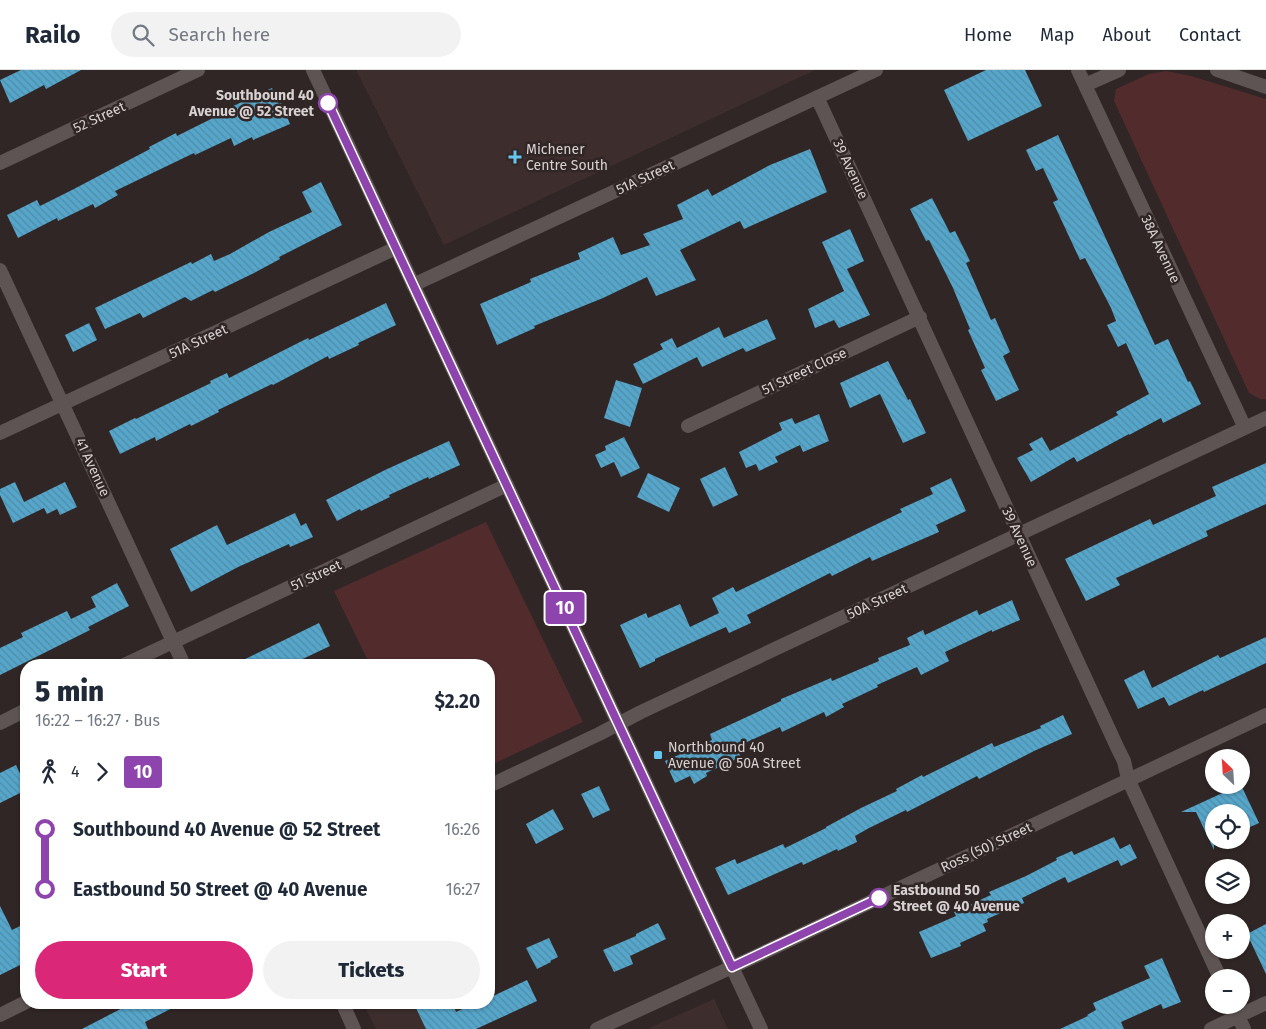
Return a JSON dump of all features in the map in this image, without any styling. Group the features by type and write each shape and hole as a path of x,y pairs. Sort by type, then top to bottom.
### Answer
{"street":[{"name":"52 Street","path":"0,163 198,70"},
{"path":"313,70 761,1029"},
{"name":"51A Street","path":"413,285 876,70"},
{"name":"38A Avenue","path":"1078,70 1245,428"},
{"path":"1085,85 1119,70"},
{"path":"1217,70 1266,87"},
{"name":"39 Avenue","path":"817,97 1124,761 1128,779 1216,969"},
{"name":"51A Street","path":"0,433 396,248"},
{"name":"41 Avenue","path":"0,270 181,659"},
{"name":"51 Street Close","path":"688,426 920,317"},
{"name":"50A Street","path":"495,783 659,703 1266,418"},
{"name":"51 Street","path":"137,659 507,485"},
{"path":"0,723 20,713"},
{"name":"Ross (50) Street","path":"597,1029 1266,715"},
{"path":"1211,1029 1266,1003"},
{"path":"0,1015 20,1005"},
{"path":"345,1009 354,1029"}],"shaded area":[{"name":"Michener Centre South","path":"356,70 815,70 444,245"},
{"path":"1166,71 1191,76 1266,99 1266,399 1260,399 1249,393 1114,101 1116,89 1149,74"},
{"path":"486,522 583,722 495,763 495,659 367,659 334,591"},
{"path":"714,999 728,1029 647,1029"},
{"path":"366,1009 459,1009 469,1029 376,1029"}],"building":[{"path":"21,70 81,70 46,89 44,85 10,103 0,80"},
{"path":"986,70 1025,70 1042,106 968,141 944,90"},
{"path":"272,88 290,124 253,140 252,137 234,146 231,138 195,155 194,153 115,191 118,195 95,208 93,204 58,221 57,218 18,238 7,215 37,200 40,206 150,149 149,147 176,133 177,136 219,115 218,113"},
{"path":"1058,135 1155,345 1168,339 1188,382 1190,381 1201,404 1163,423 1161,418 1077,462 1074,457 1031,482 1017,458 1033,450 1029,444 1042,437 1050,451 1118,415 1116,412 1149,394 1126,343 1118,347 1107,325 1116,321 1111,308 1085,258 1080,260 1053,202 1058,200 1043,168 1036,171 1026,150"},
{"path":"810,149 827,192 744,229 740,221 680,250 696,280 656,296 647,277 603,298 534,326 535,328 497,345 480,304 531,282 530,279 580,259 578,253 613,237 621,255 650,245 643,234 683,219 677,205 708,189 712,196 770,165"},
{"path":"321,182 342,225 215,292 213,290 191,301 185,297 143,318 140,313 105,329 95,308 211,254 214,261 230,254 269,232 312,212 302,192"},
{"path":"932,198 950,233 955,231 970,261 966,263 991,320 995,318 1010,352 1003,356 1019,390 996,401 981,370 985,368 968,330 970,329 953,288 929,240 926,241 910,209"},
{"path":"850,229 864,261 847,269 870,315 839,328 834,320 815,328 808,309 844,291 822,242"},
{"path":"386,303 396,325 358,343 359,345 329,359 328,356 273,385 218,410 219,412 191,426 190,424 156,441 155,437 120,454 109,431 211,383 210,381 227,373 229,378 308,338 309,340"},
{"path":"767,319 776,339 746,352 743,348 702,367 697,357 643,384 633,364 663,349 660,344 672,338 677,348 719,327 724,338"},
{"path":"89,323 97,340 73,352 65,335"},
{"path":"888,361 908,400 910,399 926,433 903,443 880,394 850,408 840,383"},
{"path":"616,380 642,388 630,427 604,418"},
{"path":"819,414 829,441 803,452 800,445 775,457 778,462 759,471 756,464 746,468 739,452 782,430 779,423 792,418 795,424"},
{"path":"624,437 640,468 621,477 614,462 601,468 595,455 606,450 605,446"},
{"path":"449,441 460,465 429,479 428,477 337,521 326,500 385,470"},
{"path":"1266,463 1266,504 1206,531 1208,536 1116,578 1120,585 1086,601 1065,559 1150,519 1153,525 1216,496 1212,487"},
{"path":"725,467 738,495 713,507 700,479"},
{"path":"648,473 680,488 669,512 637,497"},
{"path":"951,478 966,511 936,525 939,532 872,561 870,557 832,576 830,573 747,615 751,623 729,633 726,627 655,659 655,661 640,668 620,625 646,613 648,618 680,604 690,627 719,613 712,598 733,587 736,592 902,512 900,509 933,494 930,488"},
{"path":"15,482 24,502 65,482 77,507 60,515 57,509 47,514 44,508 13,523 0,495 0,489"},
{"path":"295,513 301,526 306,523 313,537 290,547 289,544 238,567 191,592 170,549 217,525 227,545"},
{"path":"117,583 129,606 88,627 90,630 32,659 20,659 20,665 0,675 0,648 23,637 21,633 67,611 71,619 96,607 91,597"},
{"path":"1012,600 1020,620 992,632 992,630 945,652 949,661 921,675 917,667 877,685 878,687 842,704 844,707 826,717 824,712 782,732 780,727 736,747 741,757 706,773 707,776 694,784 690,776 675,783 665,761 712,740 710,734 781,701 781,699 831,678 832,681 879,661 878,658 910,645 907,638 923,630 925,635 977,610 979,615"},
{"path":"319,623 330,646 303,659 245,659"},
{"path":"1266,637 1266,663 1169,706 1164,697 1138,709 1124,680 1144,670 1152,688 1218,655 1220,658"},
{"path":"1063,715 1072,734 979,779 977,776 907,812 906,810 869,828 855,836 857,842 838,851 837,849 803,865 802,862 728,895 715,868 735,859 737,864 783,844 785,848 897,791 896,789 922,775 923,777 992,743 994,747 1041,728 1040,726"},
{"path":"16,765 20,773 20,793 0,803 0,773"},
{"path":"599,786 610,810 593,818 581,794"},
{"path":"1220,794 1245,794 1250,804 1205,804 1205,831 1196,812 1181,812"},
{"path":"1250,804 1259,823 1250,827"},
{"path":"553,809 564,829 536,844 526,824"},
{"path":"1114,837 1120,849 1130,844 1137,858 1121,866 1118,860 1068,883 1065,877 1022,898 1024,903 987,919 988,922 983,924 986,931 960,943 961,946 931,958 919,932 956,916 954,912 991,895 989,892 1026,876 1057,860 1056,858 1072,851 1074,855"},
{"path":"0,906 12,930 20,926 20,965 0,975"},
{"path":"658,923 666,939 630,956 633,964 614,972 603,950 636,936 636,934"},
{"path":"1266,924 1266,974 1250,940 1250,932"},
{"path":"549,938 558,957 537,969 526,948"},
{"path":"1162,958 1181,1002 1163,1009 1161,1004 1121,1022 1124,1029 1060,1029 1088,1016 1096,1010 1093,1003 1150,978 1144,966"},
{"path":"527,980 537,1001 476,1029 426,1029 416,1009 455,1009 456,1012 462,1009 495,1009 495,995"},
{"path":"121,1009 170,1009 145,1022 148,1029 82,1029"}],"bus line":[{"name":"10","path":"328,103 732,967 879,898"}],"place":[{"name":"Southbound 40 Avenue @ 52 Street","path":"328,103"},
{"name":"Michener Centre South","path":"515,157"},
{"name":"Northbound 40 Avenue @ 50A Street","path":"658,755"},
{"name":"Eastbound 50 Street @ 40 Avenue","path":"879,898"}]}
